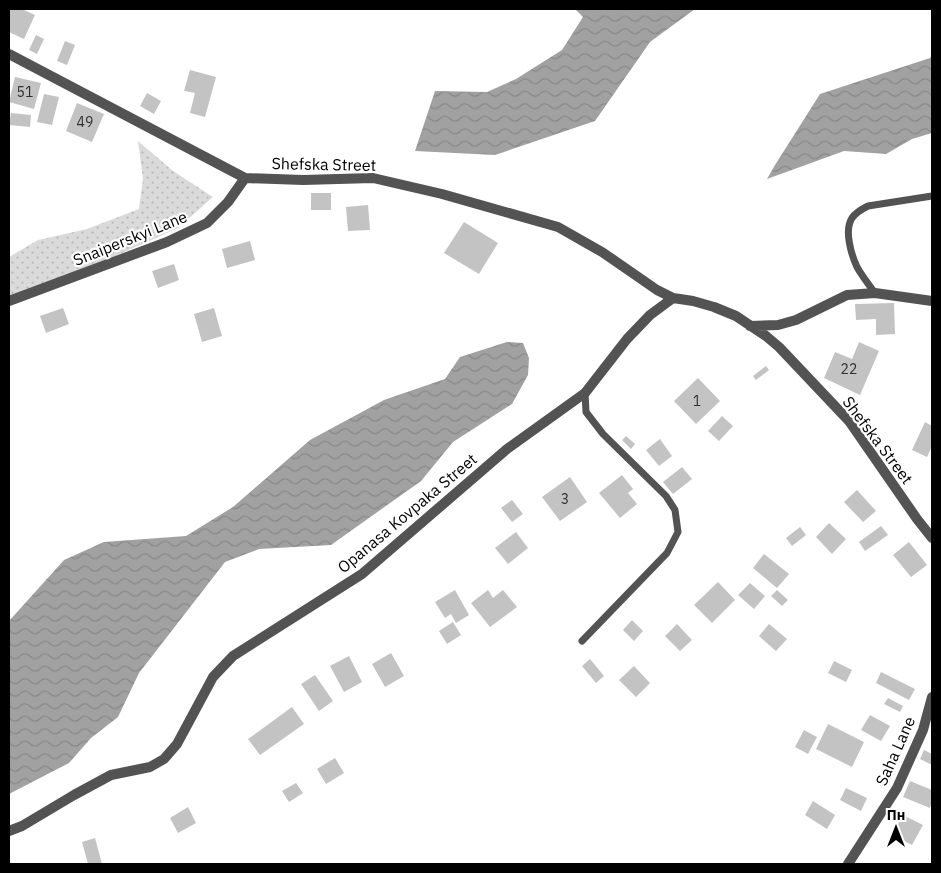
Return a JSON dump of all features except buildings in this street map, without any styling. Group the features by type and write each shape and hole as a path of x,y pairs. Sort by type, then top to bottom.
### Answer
{"street":[{"name":"Shefska Street","path":"9,54 245,178 304,180 373,178 442,194 558,227 602,252 657,290 673,298 694,301 736,316 779,347 849,421 932,538"},
{"name":"Snaiperskyi Lane","path":"9,302 167,242 207,223 228,202 245,178"},
{"path":"750,326 778,325 796,320 847,295 875,293 932,301"},
{"name":"Opanasa Kovpaka Street","path":"9,832 111,775 150,767 164,759 177,744 213,677 233,656 362,574 507,448 585,393 627,339 650,315 673,298"},
{"name":"Saha Lane","path":"848,864 897,788 923,730 932,697"}],"lane":[{"path":"875,293 857,266 848,237 848,227 852,218 868,206 932,196"},
{"path":"582,641 667,553 678,532 675,510 666,496 604,434 586,412 585,393"}],"shaded area":[{"path":"138,141 173,171 213,197 178,228 93,266 9,298 9,257 38,240 87,229 139,209 143,179"}],"water":[{"path":"575,9 695,9 650,42 595,121 495,155 415,151 435,91 487,92 516,79 562,50 583,17"},
{"path":"932,55 932,133 912,139 886,154 844,151 767,179 820,94 930,58"},
{"path":"507,342 523,343 529,358 528,375 512,404 453,442 421,481 331,545 259,549 225,562 139,673 118,717 91,738 69,763 9,794 9,621 64,560 104,542 186,536 233,507 310,440 384,400 445,379 460,357"}]}
